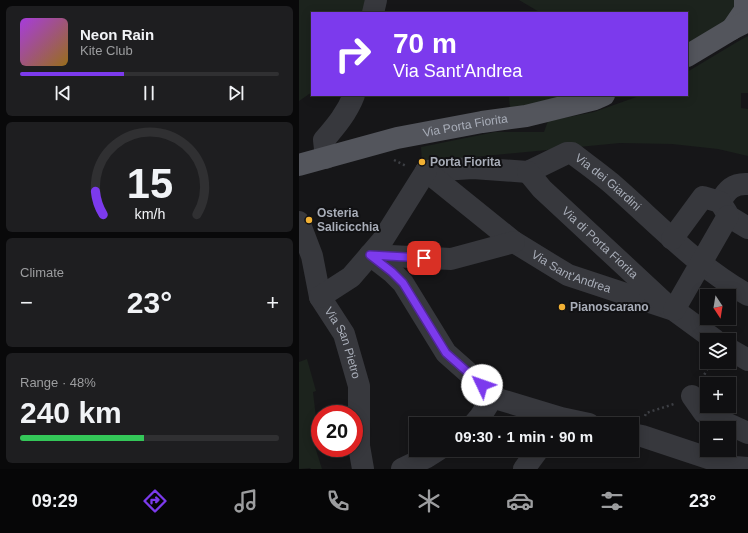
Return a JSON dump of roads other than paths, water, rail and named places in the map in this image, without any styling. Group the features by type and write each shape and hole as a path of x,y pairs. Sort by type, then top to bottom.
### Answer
{"main road":[{"path":"688,55 740,25 745,10 745,0"},
{"name":"Via Porta Fiorita","path":"299,165 397,138 481,122 526,116 601,96"}],"street":[{"path":"373,12 376,0"},
{"path":"326,158 324,140 341,120 354,96"},
{"name":"Via dei Giardini","path":"528,172 567,153 572,153 611,183 672,239 702,263 748,294"},
{"path":"320,297 351,277 382,241 417,169 473,168 528,172"},
{"name":"Via Sant'Andrea","path":"417,169 514,242 568,274 674,310 705,333"},
{"name":"Via di Porta Fiorita","path":"528,172 542,188 674,310"},
{"path":"674,310 702,263 724,209 727,191 741,184 748,184"},
{"path":"672,239 703,198 724,209 748,228"},
{"name":"Via San Pietro","path":"299,222 311,256 320,297 343,334 359,386 359,446 363,469"},
{"path":"370,255 451,259 514,242"},
{"path":"370,255 392,272 403,283 446,353 498,399 547,417"},
{"path":"736,353 748,360"},
{"path":"480,417 494,395"},
{"path":"692,396 704,413 748,433"},
{"path":"639,435 741,467"},
{"path":"402,469 427,457"},
{"path":"525,469 533,457"}],"place":[{"name":"Porta Fiorita","path":"422,162"},
{"name":"Osteria Salicicchia","path":"309,220"},
{"name":"Pianoscarano","path":"562,307"}]}
